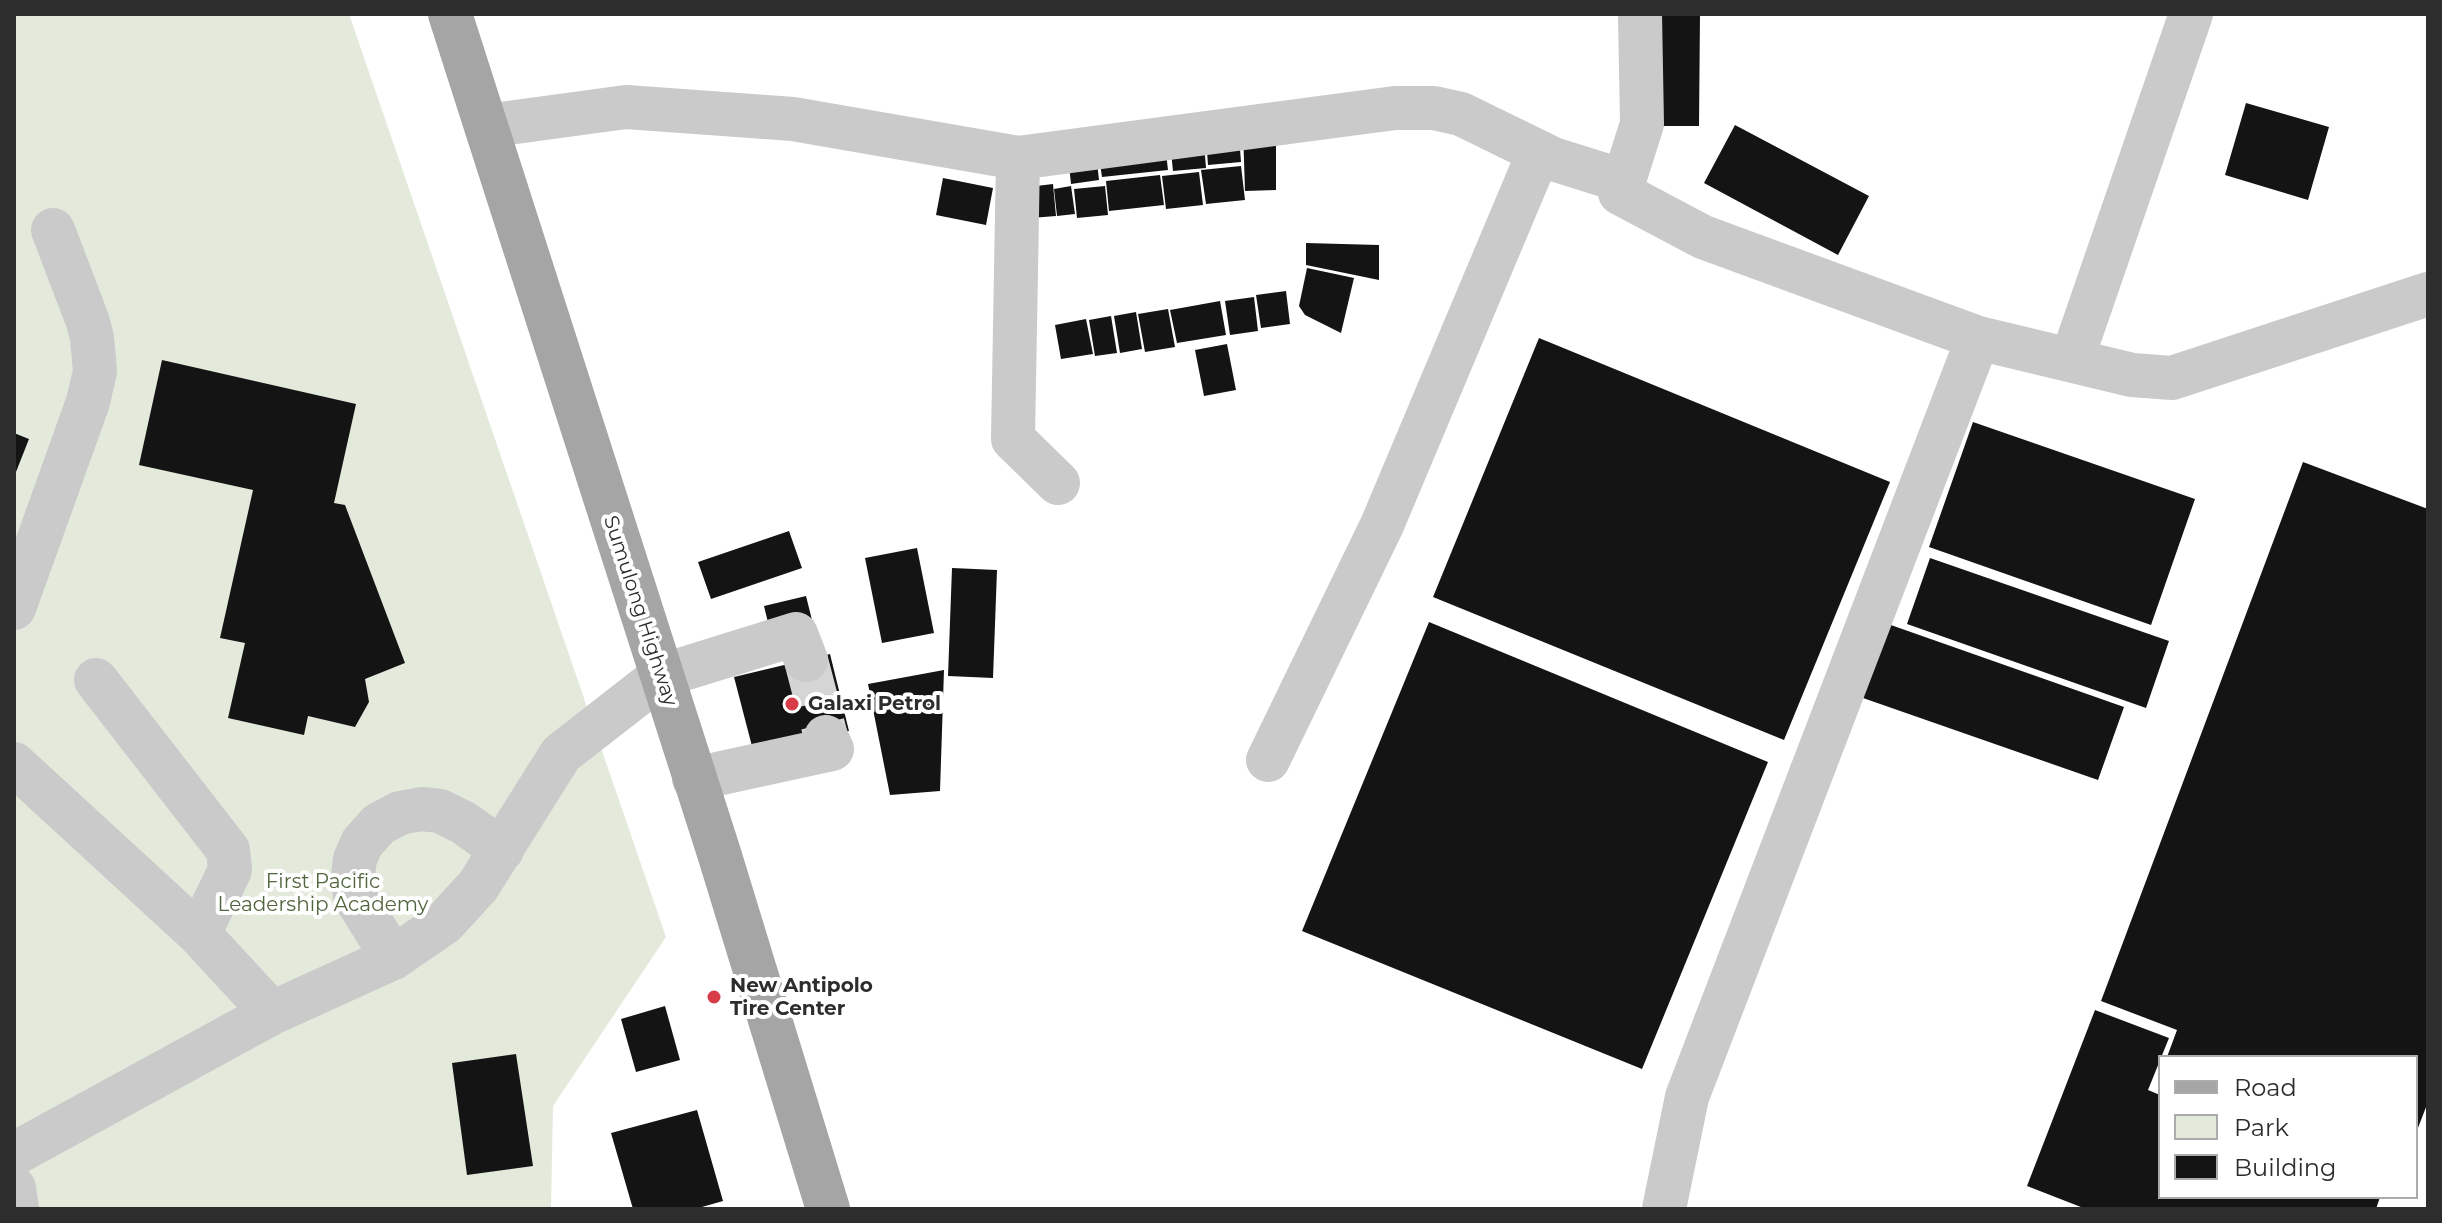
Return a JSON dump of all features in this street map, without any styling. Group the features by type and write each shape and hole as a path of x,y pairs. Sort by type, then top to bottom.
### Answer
{"main road":[{"name":"Sumulong Highway","path":"450,14 828,1209"}],"street":[{"path":"1620,193 1642,124 1640,14"},
{"path":"2072,359 2191,14"},
{"path":"486,126 626,107 793,119 1018,158 1395,108 1434,108 1461,114 1539,152 1617,179 1620,193 1703,237 1978,338 2132,375 2172,378 2428,294"},
{"path":"1268,760 1382,525 1539,152"},
{"path":"1018,158 1013,439 1058,483"},
{"path":"14,608 88,402 95,371 88,322 53,230"},
{"path":"1664,1209 1687,1097 1978,338"},
{"path":"14,1154 272,1013 393,958 444,923 478,886 561,754 661,676 796,634 806,660"},
{"path":"96,680 228,850 231,860 227,879 199,934"},
{"path":"694,779 832,749 826,737"},
{"path":"14,764 199,934 272,1013"},
{"path":"393,958 355,897 355,859 362,843 379,824 400,813 421,809 440,811 464,823 502,850"},
{"path":"14,1188 17,1209"}],"green space":[{"name":"First Pacific Leadership Academy","path":"14,14 349,14 666,937 553,1106 551,1209 14,1209"}],"building":[{"path":"1653,14 1700,14 1699,126 1652,126"},
{"path":"2246,103 2329,127 2308,200 2225,175"},
{"path":"1735,125 1869,196 1838,255 1704,183"},
{"path":"1276,129 1276,190 1245,191 1243,130"},
{"path":"1203,130 1206,168 1173,171 1169,133"},
{"path":"1239,135 1241,162 1208,165 1206,138"},
{"path":"1164,136 1168,170 1102,177 1097,143"},
{"path":"1095,144 1099,180 1071,184 1067,147"},
{"path":"1241,166 1245,200 1206,204 1201,170"},
{"path":"1199,172 1203,205 1166,209 1162,176"},
{"path":"1160,175 1164,205 1109,211 1106,181"},
{"path":"943,178 993,188 986,225 936,215"},
{"path":"1053,184 1056,216 1031,218 1028,187"},
{"path":"1071,186 1075,214 1057,216 1054,189"},
{"path":"1105,186 1108,215 1077,218 1074,189"},
{"path":"1306,243 1379,245 1379,280 1306,265"},
{"path":"1307,268 1354,278 1341,333 1305,315 1299,306"},
{"path":"1286,291 1290,324 1261,328 1256,295"},
{"path":"1254,297 1258,331 1230,335 1225,301"},
{"path":"1220,301 1226,335 1177,343 1170,310"},
{"path":"1168,309 1175,347 1145,352 1138,314"},
{"path":"1136,312 1142,349 1120,353 1114,316"},
{"path":"1111,316 1117,353 1095,356 1089,320"},
{"path":"1086,319 1093,354 1061,359 1055,325"},
{"path":"1539,338 1890,482 1784,740 1433,597"},
{"path":"1227,344 1236,390 1204,396 1195,350"},
{"path":"162,360 356,404 334,503 345,505 405,663 365,679 369,702 355,727 308,716 304,735 228,718 245,643 220,638 253,490 139,465"},
{"path":"1973,422 2195,499 2151,625 1929,547"},
{"path":"14,433 29,439 14,477"},
{"path":"2303,462 2428,509 2428,1102 2418,1128 2418,1055 2168,1055 2177,1030 2101,1001"},
{"path":"789,531 802,568 711,599 698,562"},
{"path":"917,548 934,633 882,643 865,558"},
{"path":"1930,558 2169,641 2146,708 1907,624"},
{"path":"952,568 997,570 993,678 948,676"},
{"path":"806,596 813,624 771,635 764,606"},
{"path":"1429,622 1768,762 1642,1069 1302,931"},
{"path":"1888,624 2124,707 2098,780 1863,698"},
{"name":"Galaxi Petrol","path":"830,654 849,731 754,754 734,677"},
{"path":"944,670 940,791 890,795 868,684"},
{"path":"665,1006 680,1060 636,1072 621,1019"},
{"path":"2095,1010 2169,1038 2162,1055 2158,1055 2158,1065 2148,1090 2158,1094 2158,1199 2379,1199 2376,1209 2086,1209 2027,1186"},
{"path":"516,1054 533,1166 467,1175 452,1063"},
{"path":"697,1110 723,1201 695,1209 633,1209 611,1133"}],"tunnel":[{"path":"806,660 826,737"}],"place":[{"name":"Galaxi Petrol","path":"792,704"},
{"name":"New Antipolo Tire Center","path":"714,997"}]}
